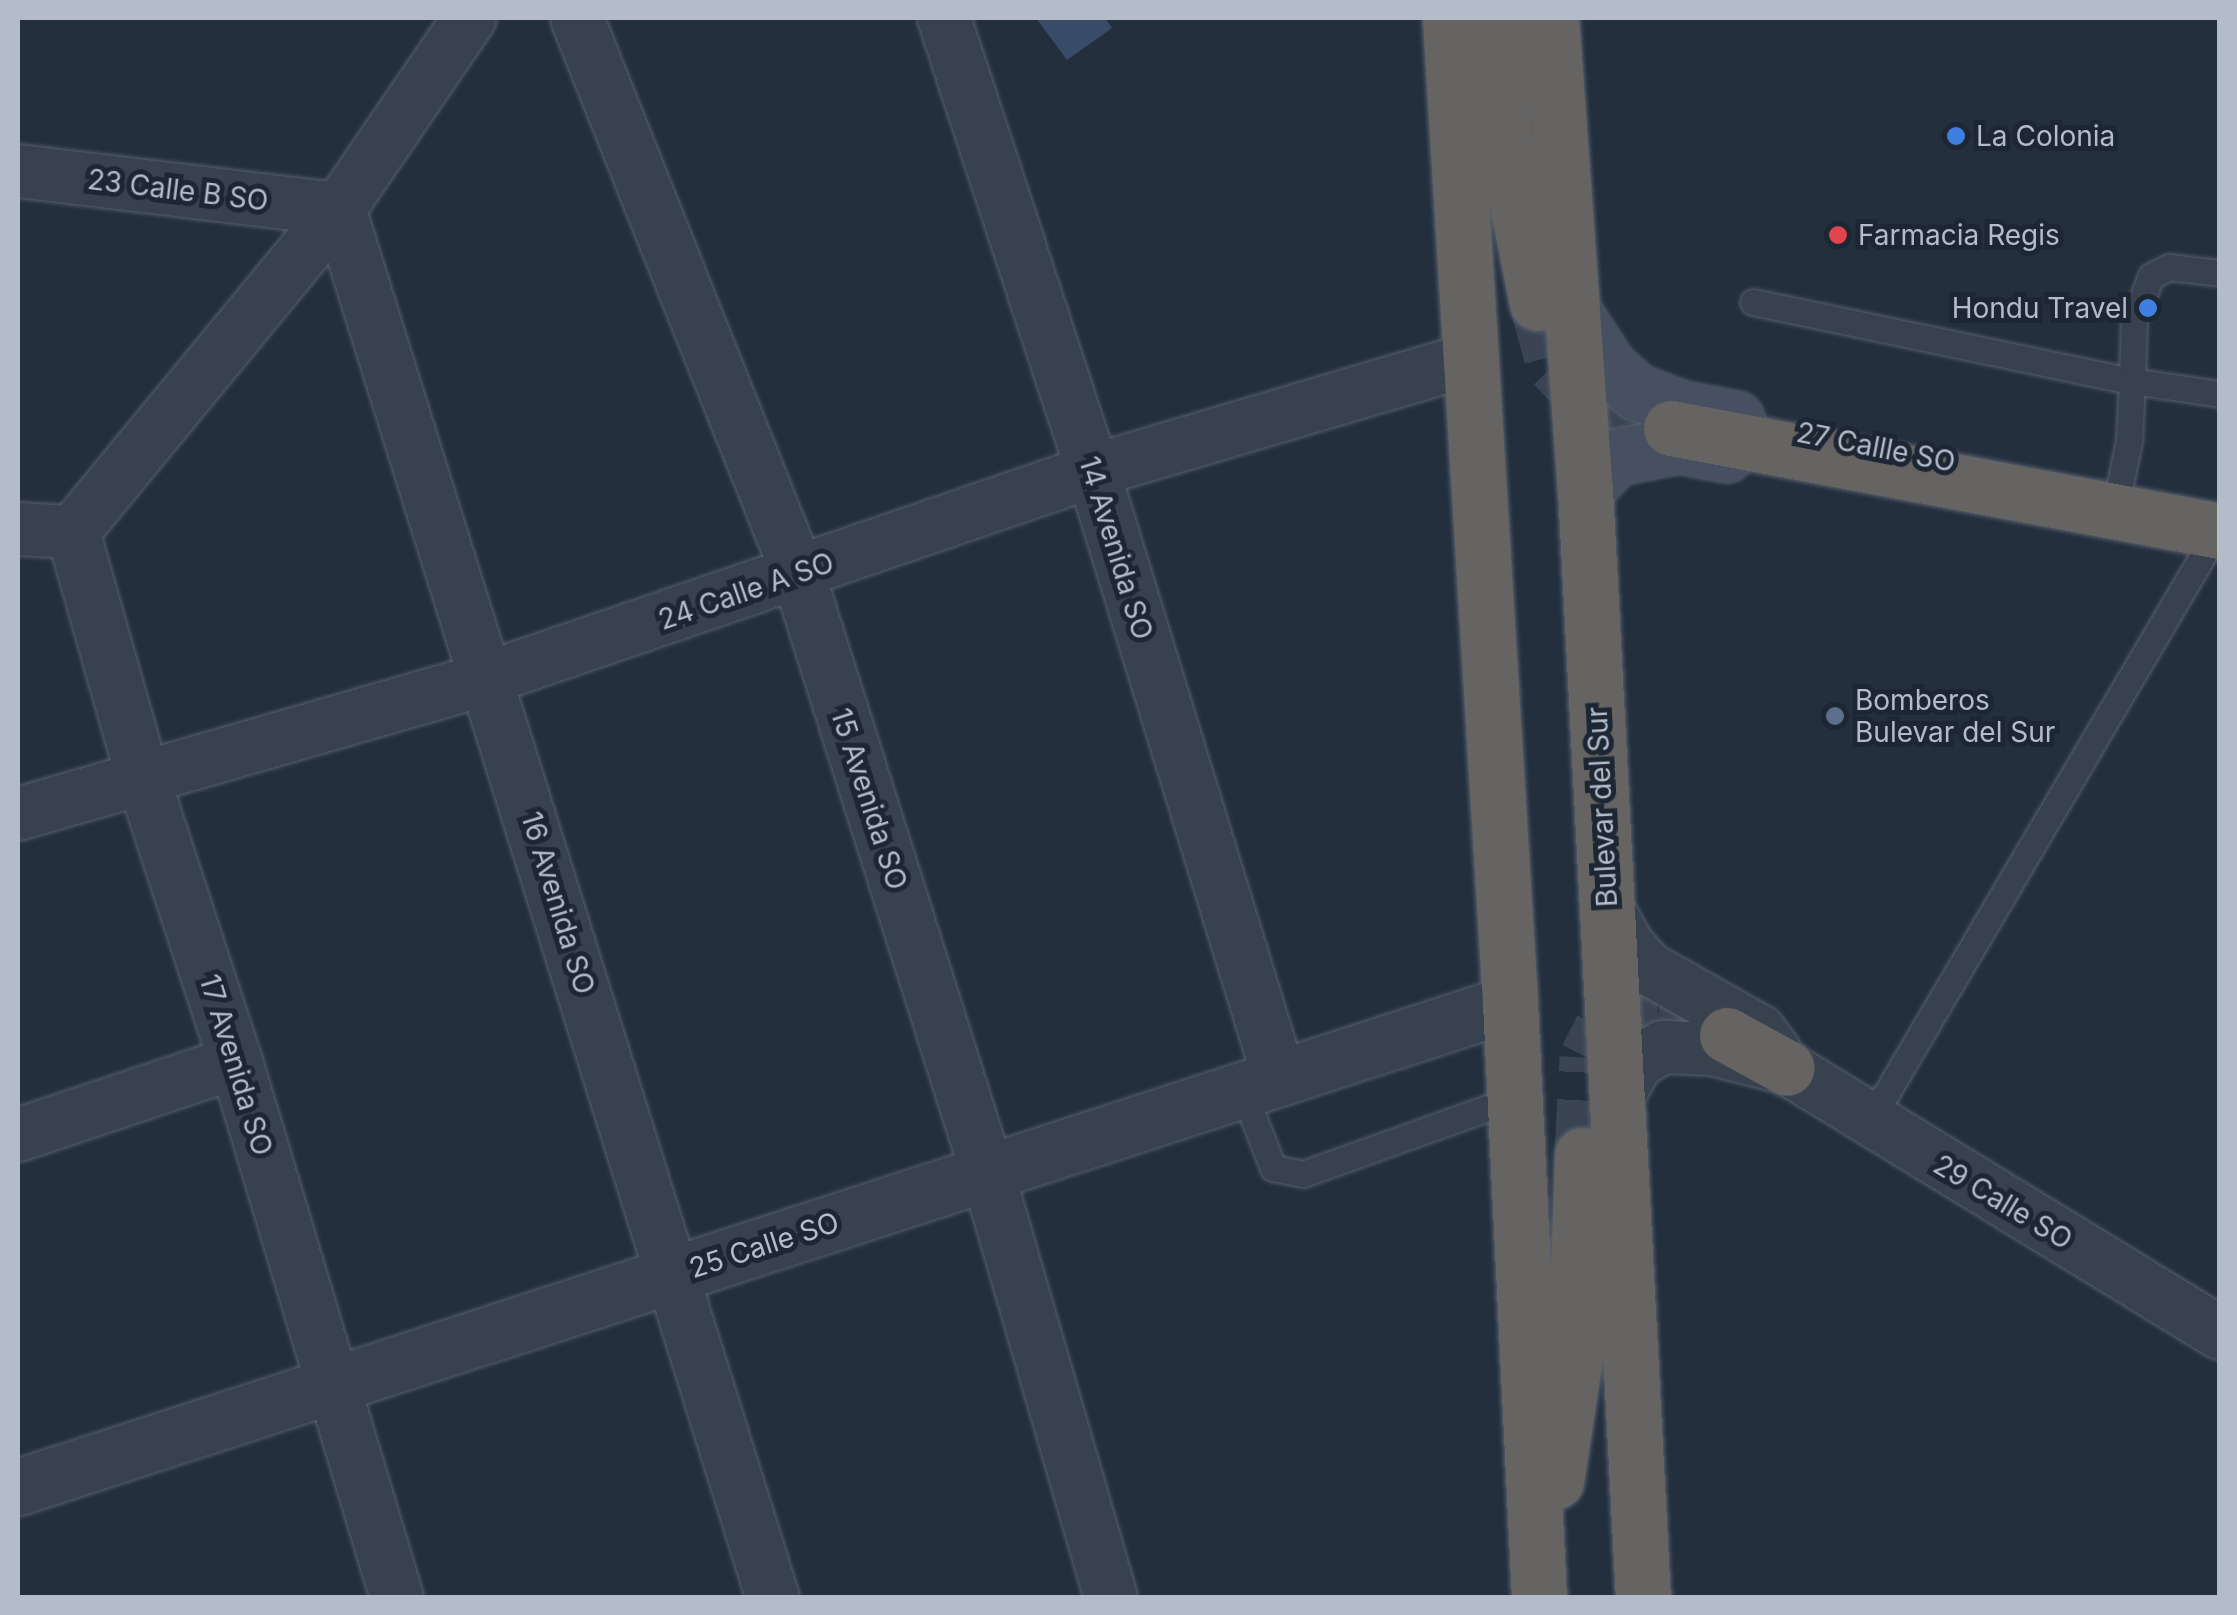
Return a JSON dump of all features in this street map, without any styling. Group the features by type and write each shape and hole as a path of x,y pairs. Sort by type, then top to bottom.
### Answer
{"highway":[{"path":"1450,18 1510,1003 1539,1598"},
{"path":"1498,18 1504,139 1555,307"},
{"name":"Bulevar del Sur","path":"1551,18 1555,307 1585,489 1643,1598"},
{"path":"1671,428 2217,534"},
{"path":"1727,1035 1787,1068"},
{"path":"1536,1538 1558,1473 1575,1357 1582,1156"}],"main road":[{"name":"27 Callle SO","path":"1555,307 1608,368 1636,392 1682,409 2118,494 2217,534"},
{"name":"27 Callle SO","path":"1585,489 1616,457 1678,445 2217,534"}],"street":[{"path":"18,529 73,532 339,209 470,18"},
{"name":"15 Avenida SO","path":"577,18 798,574 987,1170 1111,1598"},
{"name":"14 Avenida SO","path":"944,18 1092,471 1261,1086"},
{"name":"23 Calle B SO","path":"18,171 339,209"},
{"name":"16 Avenida SO","path":"339,209 773,1598"},
{"name":"24 Calle A SO","path":"18,814 488,678 1092,471 1472,359"},
{"name":"17 Avenida SO","path":"73,532 143,778 236,1062 397,1598"},
{"name":"29 Calle SO","path":"1607,908 1628,946 1649,969 1759,1031 1787,1068"},
{"name":"25 Calle SO","path":"18,1487 333,1388 987,1170 1261,1086 1510,1003"},
{"name":"29 Calle SO","path":"1617,1098 1637,1062 1662,1047 1713,1049 1787,1068 2220,1334"},
{"path":"18,1136 236,1062"}],"lane":[{"path":"2118,494 2129,441 2134,318 2150,276 2169,266 2220,273"},
{"path":"1753,302 2132,381 2220,394"},
{"path":"1870,1121 2217,534"},
{"path":"1261,1086 1273,1168 1303,1174 1515,1098"}],"water":[{"path":"1036,18 1105,18 1112,28 1067,60"}],"tunnel":[{"path":"1537,303 1554,365 1579,392 1611,410 1671,428"},
{"path":"1582,1155 1587,1057 1602,1028 1625,1017 1658,1015 1694,1020 1727,1035"}],"place":[{"name":"La Colonia","path":"1956,136"},
{"name":"Farmacia Regis","path":"1838,235"},
{"name":"Hondu Travel","path":"2148,308"},
{"name":"Bomberos Bulevar del Sur","path":"1835,716"}]}
